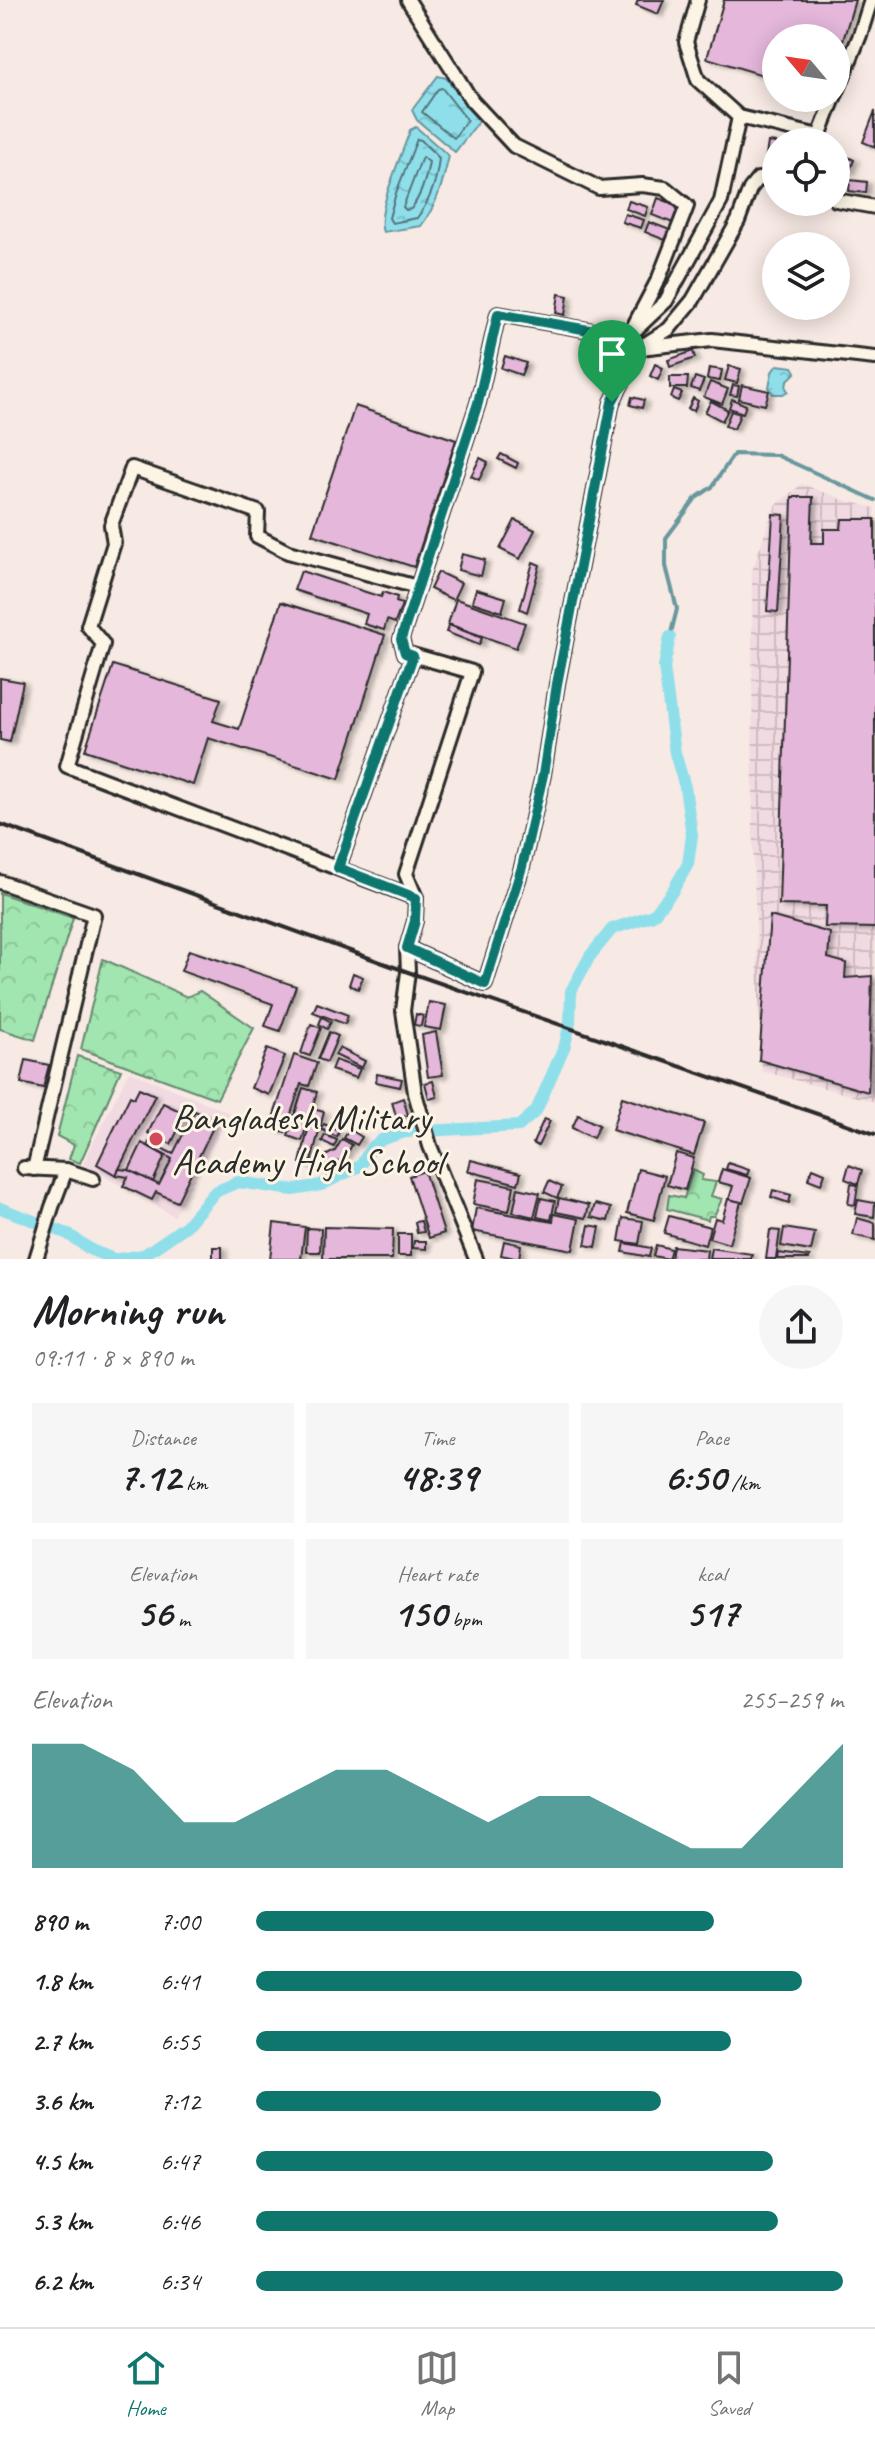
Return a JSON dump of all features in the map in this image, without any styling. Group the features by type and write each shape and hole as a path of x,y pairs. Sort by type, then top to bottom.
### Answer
{"street":[{"path":"408,0 472,101 514,146 599,188 642,185 665,188 687,206 659,278 628,337"},
{"path":"698,0 686,42 698,80 739,117 819,136 829,112"},
{"path":"850,59 871,0"},
{"path":"628,337 666,301 721,201 739,117"},
{"path":"407,948 485,984 522,867 543,775 557,684 612,402 640,348 669,329 693,300 738,221 750,189 758,179 762,179"},
{"path":"850,203 875,207"},
{"path":"476,1259 430,1146 415,1093 403,1011 408,972 407,948 415,921 416,898 406,874 472,672 405,653 401,639 478,403 498,314 628,337 640,348 712,340 875,358"},
{"path":"416,898 67,766 103,644 88,626 114,543 111,525 132,468 258,512 257,536 288,552 417,587"},
{"path":"338,868 413,656"},
{"path":"0,882 94,915 29,1168 66,1170 93,1179"},
{"path":"37,1256 66,1170"}],"shaded area":[{"path":"802,484 875,508 875,1102 762,1071 753,853 752,571 774,507"},
{"name":"Bangladesh Military Academy High School","path":"129,1071 230,1113 174,1216 83,1164"}],"green space":[{"path":"0,893 73,918 35,1040 0,1029"},
{"path":"103,959 187,997 200,991 254,1028 217,1099 81,1049"},
{"path":"77,1056 121,1070 80,1163 69,1159 74,1145 57,1136"},
{"path":"693,1170 703,1175 701,1180 716,1182 711,1196 722,1199 714,1216 709,1216 708,1220 667,1209 669,1195 684,1198"}],"water":[{"path":"438,76 446,78 479,121 455,152 417,120 412,110"},
{"path":"416,127 449,156 442,184 421,226 383,232 386,197 410,130"},
{"path":"777,365 793,367 796,372 787,381 788,391 783,394 773,394 769,387"}],"building":[{"path":"638,0 664,0 658,14 636,5"},
{"path":"724,0 855,0 848,24 762,24 762,75 707,58"},
{"path":"875,111 875,147 863,142"},
{"path":"850,180 867,182 866,193 850,191"},
{"path":"658,198 679,206 673,223 652,215"},
{"path":"629,201 648,207 645,216 626,209"},
{"path":"625,214 644,220 641,228 622,222"},
{"path":"649,222 670,230 665,240 645,232"},
{"path":"559,294 568,296 565,315 556,313"},
{"path":"693,351 695,358 670,367 668,360"},
{"path":"505,356 526,363 521,375 501,368"},
{"path":"655,364 663,368 658,380 650,376"},
{"path":"729,366 741,369 737,383 725,380"},
{"path":"709,368 722,370 720,381 707,379"},
{"path":"670,377 688,377 687,388 670,388"},
{"path":"695,377 704,380 699,391 691,388"},
{"path":"710,382 728,389 722,404 704,397"},
{"path":"733,385 739,386 737,396 730,395"},
{"path":"742,385 769,391 765,405 739,399"},
{"path":"674,390 682,393 678,401 671,398"},
{"path":"632,397 644,400 642,408 630,405"},
{"path":"693,398 698,401 694,411 688,409"},
{"path":"732,399 746,405 743,413 729,408"},
{"path":"711,401 728,410 722,421 705,412"},
{"path":"355,406 456,440 414,567 312,534"},
{"path":"731,411 740,414 734,429 725,426"},
{"path":"501,454 518,463 516,468 498,459"},
{"path":"480,458 488,462 479,480 471,476"},
{"path":"792,497 813,497 811,543 824,543 824,529 841,529 842,519 875,519 875,928 825,927 826,906 779,905"},
{"path":"773,514 784,515 778,612 767,611"},
{"path":"515,520 535,530 520,559 500,549"},
{"path":"462,554 485,560 481,576 458,570"},
{"path":"533,562 540,565 527,612 520,609"},
{"path":"301,571 381,597 383,592 397,597 396,602 402,604 395,623 387,620 384,630 364,624 367,614 294,590"},
{"path":"438,572 461,583 453,600 430,589"},
{"path":"476,589 506,598 502,612 472,602"},
{"path":"456,599 525,623 516,648 448,624"},
{"path":"281,602 385,635 339,779 208,738 193,785 85,750 113,665 221,699 213,721 239,729"},
{"path":"449,625 482,638 479,645 446,632"},
{"path":"0,678 23,682 10,742 0,740"},
{"path":"770,916 830,933 828,958 846,963 845,978 872,976 868,1092 759,1060"},
{"path":"189,950 296,986 280,1031 265,1026 273,1004 181,971"},
{"path":"353,973 363,977 358,989 349,985"},
{"path":"429,1002 446,1005 441,1030 424,1027"},
{"path":"317,1003 348,1015 345,1024 313,1012"},
{"path":"416,1014 423,1016 421,1026 414,1025"},
{"path":"322,1017 331,1022 327,1029 319,1024"},
{"path":"311,1024 321,1028 310,1056 301,1053"},
{"path":"329,1032 338,1036 327,1062 318,1059"},
{"path":"436,1032 443,1075 428,1077 422,1035"},
{"path":"339,1048 365,1061 362,1068 335,1055"},
{"path":"267,1049 285,1056 269,1095 251,1088"},
{"path":"294,1055 317,1063 309,1086 301,1084 285,1132 270,1127"},
{"path":"26,1060 49,1065 43,1088 21,1083"},
{"path":"335,1060 360,1069 356,1078 331,1070"},
{"path":"377,1074 402,1079 400,1087 376,1082"},
{"path":"433,1081 437,1097 429,1099 425,1083"},
{"name":"Bangladesh Military Academy High School","path":"139,1088 155,1095 116,1175 97,1164 130,1096 134,1098"},
{"path":"303,1088 317,1092 302,1141 288,1136"},
{"path":"622,1097 704,1123 694,1155 612,1130"},
{"path":"403,1098 408,1115 397,1119 392,1102"},
{"path":"163,1103 186,1114 171,1144 148,1133"},
{"path":"313,1109 324,1112 310,1166 300,1163"},
{"name":"Bangladesh Military Academy High School","path":"195,1111 216,1121 177,1202 156,1192 152,1200 123,1186 128,1177 116,1175 119,1169 129,1170 159,1185 172,1159 148,1146 149,1142 173,1154"},
{"path":"578,1115 599,1125 593,1138 572,1128"},
{"path":"544,1119 550,1121 538,1146 533,1143"},
{"path":"324,1124 339,1131 337,1137 321,1129"},
{"path":"349,1129 362,1137 357,1145 344,1138"},
{"path":"325,1135 337,1140 334,1147 322,1141"},
{"path":"342,1139 352,1145 344,1159 317,1170 313,1162 335,1151"},
{"name":"Bangladesh Military Academy High School","path":"142,1143 165,1156 153,1182 129,1170"},
{"path":"676,1153 694,1158 685,1190 667,1185"},
{"path":"471,1160 521,1173 518,1184 468,1171"},
{"path":"728,1163 749,1170 747,1175 726,1169"},
{"path":"849,1165 862,1170 858,1184 845,1179"},
{"path":"813,1168 825,1173 821,1184 808,1179"},
{"path":"638,1169 665,1176 654,1220 627,1213"},
{"path":"722,1169 751,1178 743,1203 729,1199 733,1186 718,1182"},
{"path":"424,1171 444,1233 429,1238 409,1176"},
{"path":"478,1179 514,1186 509,1211 473,1204"},
{"path":"549,1181 562,1187 557,1198 544,1192"},
{"path":"851,1184 858,1185 855,1205 848,1204"},
{"path":"518,1188 540,1193 534,1217 513,1212"},
{"path":"773,1190 791,1195 789,1203 771,1197"},
{"path":"541,1198 555,1201 551,1220 537,1217"},
{"path":"559,1198 589,1205 586,1218 556,1212"},
{"path":"728,1199 741,1202 729,1244 709,1238 715,1218 722,1220"},
{"path":"858,1200 875,1203 874,1217 855,1214"},
{"path":"595,1204 611,1208 608,1221 591,1217"},
{"path":"476,1208 553,1222 554,1214 579,1219 573,1250 472,1231"},
{"path":"669,1216 710,1227 705,1245 664,1233"},
{"path":"623,1218 643,1221 639,1244 619,1241"},
{"path":"857,1218 875,1223 875,1240 853,1235"},
{"path":"421,1221 424,1232 417,1233 415,1222"},
{"path":"274,1223 305,1227 301,1259 270,1259"},
{"path":"589,1225 600,1227 596,1247 585,1245"},
{"path":"324,1227 393,1229 392,1259 323,1259"},
{"path":"307,1228 321,1229 320,1252 306,1252"},
{"path":"784,1228 815,1233 811,1251 781,1246"},
{"path":"770,1230 780,1231 776,1259 766,1259"},
{"path":"398,1234 411,1234 411,1256 398,1256"},
{"path":"414,1241 426,1241 426,1249 413,1248"},
{"path":"504,1241 521,1245 519,1259 501,1255"},
{"path":"625,1243 651,1248 649,1257 623,1252"},
{"path":"656,1245 671,1249 668,1259 653,1256"},
{"path":"673,1246 707,1250 706,1259 671,1259"},
{"path":"213,1247 222,1247 222,1259 213,1259"},
{"path":"711,1248 752,1254 751,1259 709,1259"},
{"path":"778,1253 810,1257 777,1259"}],"waterway":[{"path":"670,637 677,609 666,566 666,538 696,498 712,487 734,454 776,455 875,500"},
{"path":"118,1259 144,1255 186,1226 215,1192 238,1182 293,1190 321,1185 360,1166 372,1147 383,1139 405,1132 519,1126 536,1111 565,1045 570,1022 571,991 590,956 612,929 653,915 672,892 688,864 692,835 685,787 675,753 664,667 670,637"},
{"path":"0,1208 68,1234 91,1250 114,1259"}],"railway":[{"path":"0,824 408,972 875,1134"}],"place":[{"name":"Bangladesh Military Academy High School","path":"156,1139"}],"route":[{"path":"498,314 628,337 640,348 612,402 557,684 543,775 522,867 485,984 407,948 415,921 416,898 338,868 413,656 405,653 401,639 478,403 498,314"}]}
